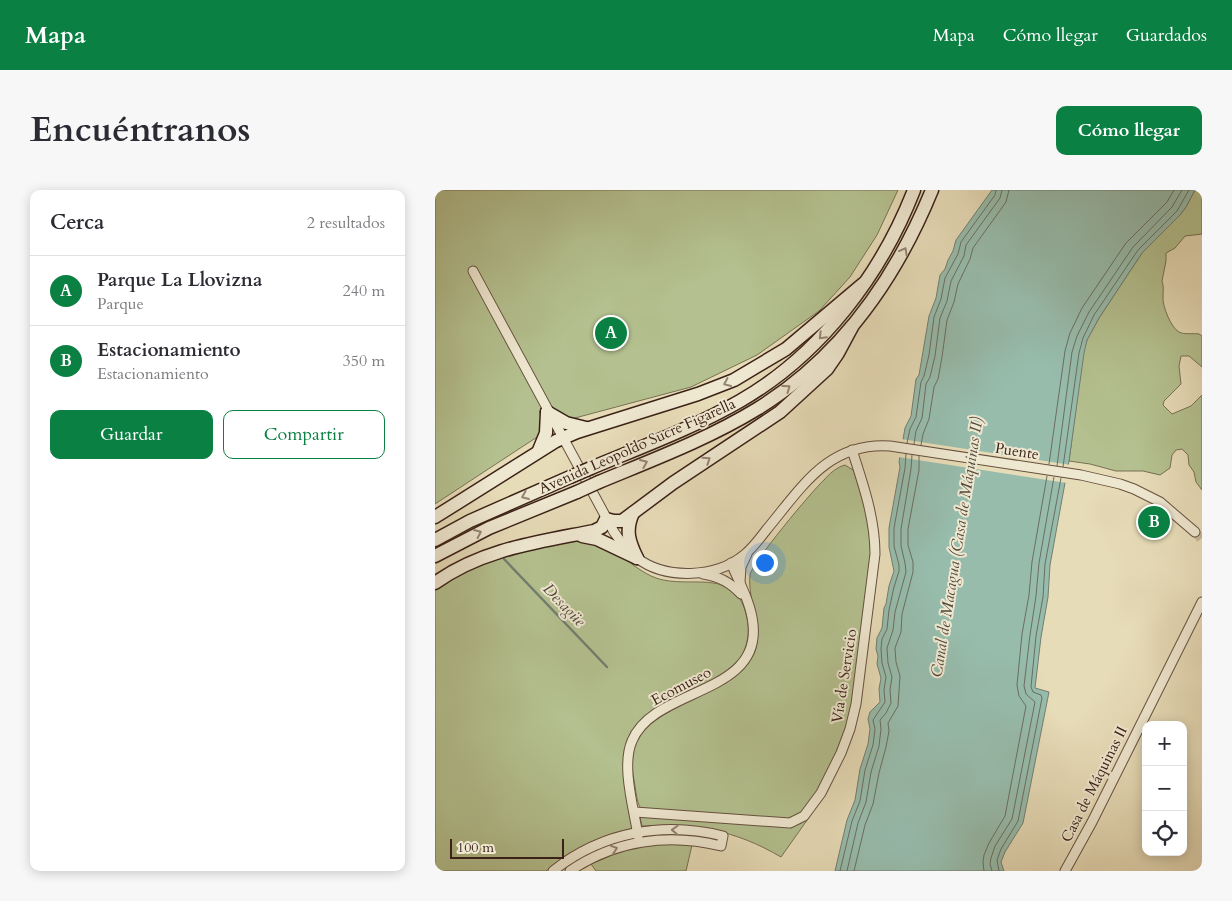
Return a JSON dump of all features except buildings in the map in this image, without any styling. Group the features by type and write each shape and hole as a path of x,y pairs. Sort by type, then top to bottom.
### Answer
{"main road":[{"name":"Avenida Leopoldo Sucre Figarella","path":"435,540 470,521 714,415 763,387 781,374 828,330 863,284 887,247 914,190"},
{"name":"Avenida Leopoldo Sucre Figarella","path":"435,556 489,528 694,442 757,409 792,386 811,370 852,327 878,293 909,241 932,190"},
{"path":"435,516 539,450 562,438 739,378 786,349 863,284"},
{"path":"435,583 449,574 493,553 527,544 594,531 602,526 606,519 614,522 621,521 652,497 762,425 792,402 827,369 852,327"},
{"path":"539,450 547,433 547,412 573,426 590,428"},
{"path":"633,513 629,521 628,536 637,558"},
{"path":"575,535 597,539 637,558"}],"street":[{"path":"473,271 547,412 606,519 621,542 637,558 647,564 665,570 717,577 728,582 745,598"},
{"name":"Puente","path":"749,551 819,469 829,461 851,450 871,446 890,446 1081,475 1121,484 1147,495 1168,508 1195,532"},
{"name":"Vía de Servicio","path":"635,812 790,823 804,816 821,793 846,740 855,713 875,554 871,515 851,450"},
{"path":"692,573 714,569 731,563 749,551"},
{"name":"Ecomuseo","path":"741,588 741,567 749,551"},
{"name":"Ecomuseo","path":"639,842 628,766 629,750 635,735 646,722 666,707 725,678 743,661 750,647 753,631 752,617 731,563"},
{"name":"Casa de Máquinas II","path":"1065,871 1092,822 1202,602"},
{"path":"559,869 579,853 603,842 638,832 680,830 723,836 721,846 671,839 639,842 607,851 571,871"}],"shaded area":[{"path":"435,190 898,190 877,235 850,277 819,311 757,355 691,387 560,422 435,504"},
{"path":"1195,190 1202,190 1202,234 1185,236 1175,248 1166,253 1162,281 1163,301 1173,326 1181,333 1199,334 1202,336 1202,367 1189,356 1181,356 1179,366 1181,384 1164,401 1163,405 1172,414 1191,406 1202,395 1202,490 1196,482 1194,472 1189,465 1188,455 1182,449 1176,450 1172,455 1170,468 1160,475 1143,471 1116,471 1069,461 1083,353 1087,340 1099,318 1142,253 1180,215"},
{"path":"845,465 856,474 868,521 871,556 851,714 839,748 821,786 806,810 799,816 785,820 641,809 636,795 632,759 634,746 642,732 672,710 728,681 742,670 753,656 758,636 750,585 750,575 753,568 817,487 833,471"},
{"path":"579,539 599,545 618,554 656,578 670,581 723,585 733,591 741,602 747,618 748,633 745,649 740,658 722,673 663,705 629,741 634,828 614,833 589,843 565,856 546,871 435,871 435,589 453,577 494,557"},
{"path":"642,814 787,826 801,823 810,816 781,857 747,840 714,830 661,825 642,826 640,817"},
{"path":"655,844 692,845 686,871 596,871 591,864 624,850"}],"water":[{"name":"Canal de Macagua (Casa de Máquinas II)","path":"992,190 1195,190 1180,215 1142,253 1099,318 1087,340 1069,461 1050,565 1048,597 1035,688 1049,692 1023,823 1001,862 1004,871 835,871 847,820 855,800 860,769 868,744 870,729 868,719 870,712 880,702 879,689 881,678 877,664 877,638 882,628 884,608 894,571 889,547 889,528 905,428 911,416 916,379 919,375 929,316 936,298 940,275 945,269 956,240"}],"pier":[{"path":"901,439 1071,465 1067,483 898,457"}],"waterway":[{"name":"Desagüe","path":"504,559 607,667"}],"tunnel":[{"path":"1195,532 1202,540"}],"place":[{"name":"Parque La Llovizna","path":"611,333"},
{"name":"Estacionamiento","path":"1154,522"}]}
